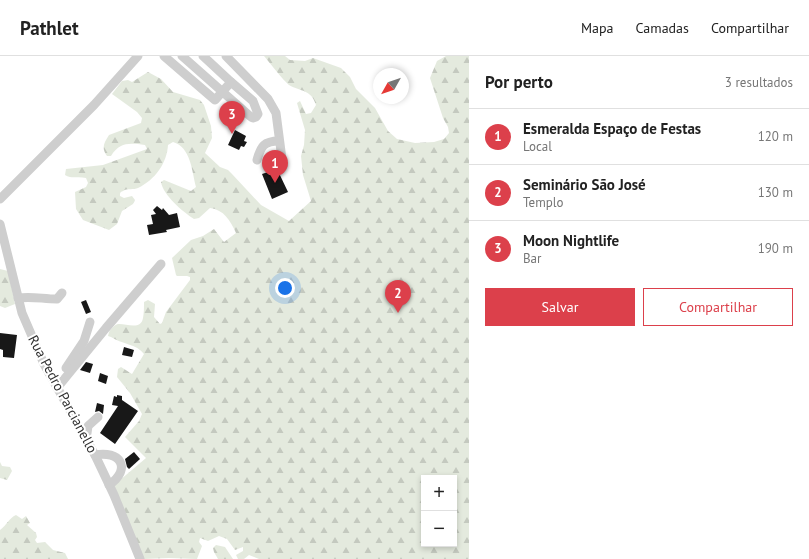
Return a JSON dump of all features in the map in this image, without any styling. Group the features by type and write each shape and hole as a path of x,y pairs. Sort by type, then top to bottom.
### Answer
{"street":[{"path":"0,199 94,106 138,56"},
{"path":"164,56 214,100 231,82"},
{"path":"182,56 251,117 256,117 258,114 253,101 203,56"},
{"path":"226,56 268,99 276,113 282,159"},
{"path":"257,160 262,146 270,141 279,140"},
{"name":"Rua Pedro Parcianello","path":"0,224 5,266 18,298 22,313 44,364 95,455 140,559"},
{"path":"55,385 161,264"},
{"path":"18,298 29,296 57,299 62,293"},
{"path":"55,385 84,341 90,322"},
{"path":"86,440 88,426 98,417"},
{"path":"95,455 107,454 114,456 122,467 122,471 119,476 109,485"}],"green space":[{"path":"264,56 285,56 290,60 305,61 313,58 341,68 350,77 356,89 375,108 388,131 397,139 415,143 434,142 444,139 449,133 430,78 437,61 446,56 469,56 469,559 259,559 249,555 244,559 238,559 236,555 243,551 243,547 235,550 227,539 219,536 208,541 200,538 199,542 202,546 197,559 144,559 113,486 146,458 125,437 139,421 142,414 130,393 117,377 118,369 121,367 132,374 144,354 133,346 108,336 109,332 118,324 132,326 142,322 144,302 148,300 155,304 154,317 160,324 162,323 166,312 190,280 190,277 176,275 172,258 191,240 203,236 214,229 224,242 236,233 229,220 223,213 210,208 199,218 194,219 179,208 169,198 161,182 164,180 191,191 196,187 192,167 187,154 184,149 173,142 168,145 163,164 155,176 138,188 126,190 120,193 120,196 124,198 132,196 135,200 133,204 122,211 117,224 109,230 83,220 76,209 75,192 86,187 88,183 86,178 70,177 65,175 66,169 103,165 147,149 145,145 125,144 114,151 111,156 107,156 104,150 105,143 109,135 141,123 142,118 137,112 112,94 122,81 128,80 132,82 148,72 161,79 173,92 200,100 204,105 211,126 212,138 205,153 220,167 228,170 261,205 289,221 311,201 303,175 301,156 304,145 305,130 297,103 300,101 306,114 311,113 316,105 308,93 289,85"},
{"path":"0,269 8,271 15,304 5,308 0,306"},
{"path":"0,462 2,466 10,467 12,471 7,480 0,478"},
{"path":"16,515 22,519 26,516 30,523 27,525 36,533 37,537 35,540 37,543 45,542 53,550 65,553 68,559 0,559 0,530"},
{"path":"216,545 225,547 233,559 218,559 213,548"}],"building":[{"path":"235,130 246,136 244,141 247,142 244,147 241,146 239,150 228,145"},
{"path":"278,171 288,192 272,199 262,174 268,172 269,175"},
{"path":"157,206 162,210 163,208 169,215 177,213 180,227 166,230 167,232 149,235 147,225 153,224 151,215 156,214 153,210"},
{"path":"86,300 91,312 86,314 81,302"},
{"path":"0,333 17,335 14,358 3,357 3,350 0,349"},
{"path":"124,347 134,350 132,357 122,355"},
{"path":"86,362 93,364 90,373 80,370"},
{"path":"100,373 108,376 106,384 98,381"},
{"path":"117,395 122,396 122,400 138,411 115,444 100,433 118,406 112,405 114,396 117,397"},
{"path":"97,403 104,405 103,414 99,411 95,412"},
{"path":"134,452 140,459 129,469 125,459"}],"place":[{"name":"Moon Nightlife","path":"232,134"},
{"name":"Esmeralda Espaço de Festas","path":"275,183"},
{"name":"Seminário São José","path":"398,313"}]}
